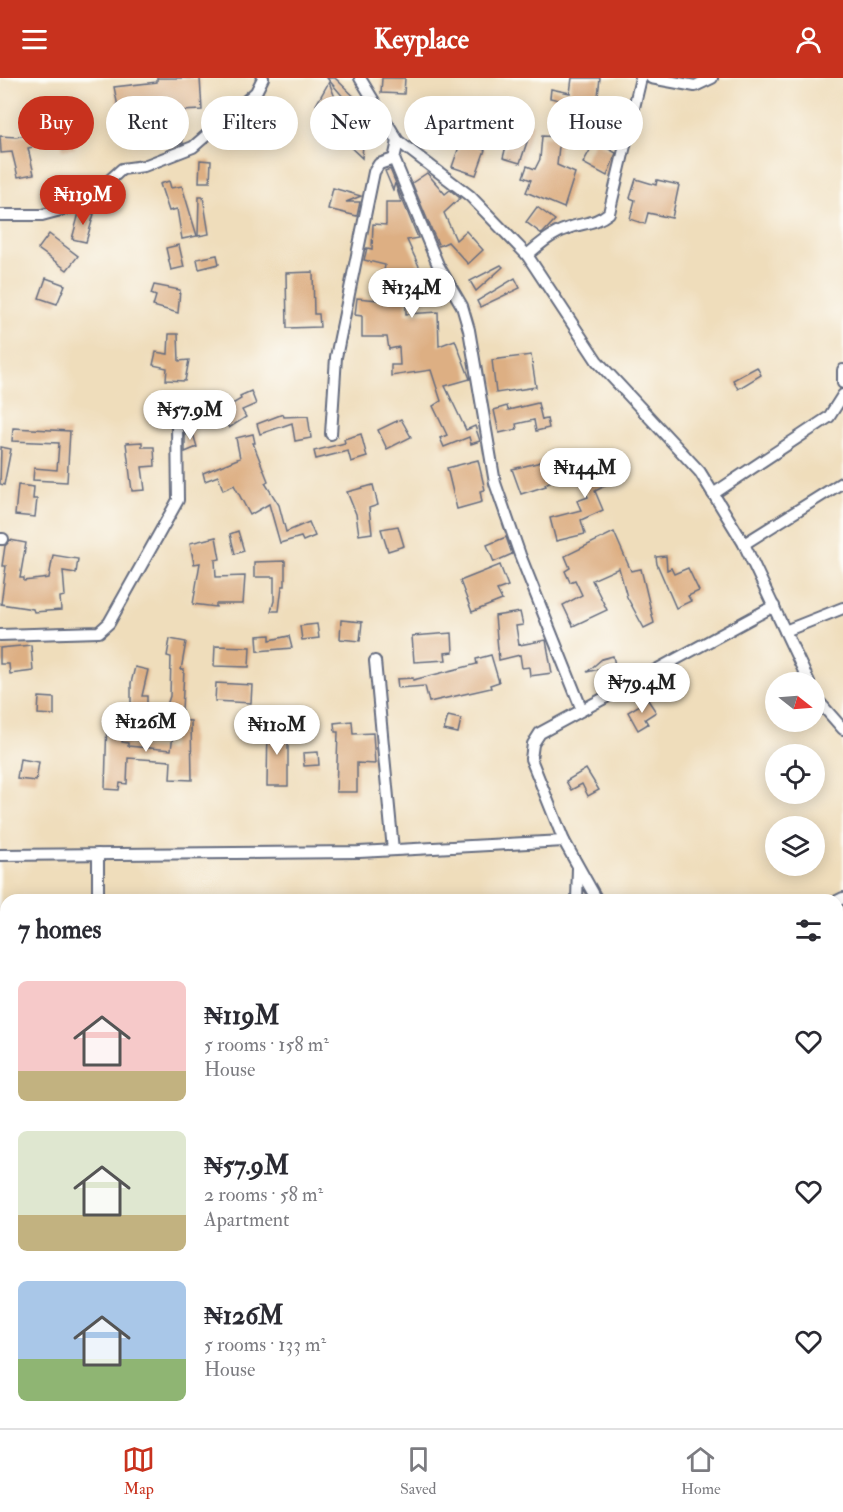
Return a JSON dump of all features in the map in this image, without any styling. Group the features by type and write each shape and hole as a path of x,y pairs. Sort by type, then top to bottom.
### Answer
{"street":[{"path":"0,215 42,216 83,204 122,169 144,166 193,147 256,92 263,78"},
{"path":"360,78 398,141 470,196 527,255 597,361 700,472 744,544 803,672"},
{"path":"527,255 554,234 568,228 598,222 609,213 641,78"},
{"path":"651,78 695,86 712,78"},
{"path":"398,141 394,159 438,265 462,306 469,330 495,483 520,555 582,710"},
{"path":"331,434 336,357 374,172 379,164 394,159"},
{"path":"843,370 843,384"},
{"path":"713,494 829,417 843,395"},
{"path":"0,634 99,632 109,623 178,500 177,425"},
{"path":"744,544 843,482"},
{"path":"593,894 564,841 533,766 531,752 540,733 774,606"},
{"path":"785,631 843,608"},
{"path":"375,661 393,850"},
{"path":"825,709 843,729"},
{"path":"0,855 393,850 564,841"},
{"path":"98,854 98,894"},
{"path":"577,894 578,868"}],"building":[{"path":"157,78 200,78 201,110 189,111 189,96 116,96 114,87 157,82"},
{"path":"327,78 335,78 354,96 342,96"},
{"path":"382,78 405,78 404,94 381,93"},
{"path":"572,78 600,78 598,96 550,96 551,89 570,93"},
{"path":"329,82 334,96 321,96"},
{"path":"0,136 18,137 18,150 28,150 34,174 18,177 12,152 1,153"},
{"path":"542,136 547,136 547,150 559,150 557,165 575,173 564,208 526,192 531,180 523,177 527,166 535,169 540,159"},
{"path":"354,150 363,150 362,158"},
{"path":"458,150 485,150 476,175 452,167"},
{"path":"505,150 524,150 520,163 503,158"},
{"path":"590,150 611,150 616,153 607,176 583,163"},
{"path":"200,160 211,161 210,182 199,182"},
{"path":"390,169 418,238 407,240 422,273 406,281 406,314 438,312 439,346 455,340 470,379 445,386 466,430 475,426 480,441 471,444 469,437 444,447 440,438 447,435 433,406 441,401 431,370 391,376 391,365 400,365 399,347 389,349 387,337 362,337 362,316 355,315 357,298 389,301 389,294 393,294 388,271 384,271 385,265 364,260 367,248 372,249 373,224 386,225 386,202 401,202 395,183 393,190 385,171"},
{"path":"427,173 445,194 450,190 460,198 444,213 456,240 466,231 483,250 468,264 448,242 439,246 433,233 412,183"},
{"path":"636,179 656,185 657,180 679,185 672,218 648,213 645,224 630,219 635,200 630,198"},
{"path":"169,181 171,188 182,186 197,236 182,239 177,209 169,211 160,184"},
{"path":"333,188 361,196 346,202 360,202 357,216 328,209"},
{"path":"199,197 203,197 209,234 198,236"},
{"path":"537,207 555,220 542,234 526,222"},
{"path":"84,211 94,214 86,242 72,239 79,213"},
{"path":"49,234 78,256 67,270 38,249"},
{"path":"179,245 184,267 171,270 166,248"},
{"path":"217,255 219,264 199,269 197,259"},
{"path":"501,265 503,267 476,291 470,281"},
{"path":"313,272 314,314 319,314 320,327 287,328 286,273"},
{"path":"46,278 65,285 57,304 39,298"},
{"path":"515,278 520,288 480,307 477,301"},
{"path":"154,285 180,290 178,313 153,306 156,296 151,294"},
{"path":"169,334 178,334 179,361 189,360 185,381 166,380 167,368 153,365 156,352 168,354"},
{"path":"531,355 536,387 496,393 492,360"},
{"path":"757,367 761,375 738,389 733,380"},
{"path":"251,391 256,404 242,410 246,417 229,428 219,412 241,399 240,396"},
{"path":"538,403 542,420 547,419 549,428 536,431 534,420 516,424 517,429 499,433 494,410 507,406 508,410"},
{"path":"283,414 284,417 308,416 311,438 295,441 292,423 260,434 257,424"},
{"path":"401,419 411,437 387,449 378,430"},
{"path":"13,428 70,431 67,482 33,480 34,468 57,470 59,443 12,441"},
{"path":"192,430 197,447 185,452 185,432"},
{"path":"253,434 255,443 253,443 268,481 265,483 279,505 286,532 309,522 315,536 303,541 301,537 280,543 269,504 250,515 234,485 223,490 218,476 205,481 203,473 240,458 236,438"},
{"path":"361,434 367,457 351,462 348,451 316,459 314,451 345,443 344,439"},
{"path":"142,442 142,447 154,447 155,466 142,467 145,490 132,491 126,443"},
{"path":"1,447 11,449 4,485 0,484"},
{"path":"557,454 566,474 545,484 546,486 521,494 512,469 537,463"},
{"path":"622,455 626,464 605,474 607,479 603,481 605,486 595,491 603,510 581,520 585,534 556,541 550,518 581,510 577,501 588,497 576,470 599,460 601,465"},
{"path":"478,460 485,490 480,491 482,502 457,509 447,468"},
{"path":"18,485 34,487 33,499 37,499 35,517 15,515"},
{"path":"373,485 378,505 369,508 372,533 359,535 356,514 347,492"},
{"path":"398,526 404,546 388,551 381,529"},
{"path":"238,531 244,551 235,554 230,534"},
{"path":"614,532 631,571 641,569 654,623 644,628 627,597 619,568 592,580 607,610 573,626 563,605 582,595 575,580 570,582 565,571 570,568 565,556"},
{"path":"216,537 220,559 215,560 216,577 245,576 243,604 216,604 216,607 193,604 200,563 194,564 190,543"},
{"path":"506,537 512,554 494,562 487,545"},
{"path":"10,540 26,543 20,578 24,578 24,581 49,578 53,555 78,559 76,573 63,571 65,596 60,597 61,610 34,612 33,609 1,604 6,566 2,566 5,546"},
{"path":"666,556 667,570 671,568 674,574 688,568 699,591 688,596 691,601 676,608 657,564 656,557"},
{"path":"285,561 285,586 282,586 279,611 271,611 274,601 274,577 254,577 254,562"},
{"path":"500,565 508,586 497,590 502,600 472,612 460,581"},
{"path":"520,612 523,625 516,626 519,645 546,640 552,673 530,676 529,667 522,668 520,655 499,660 495,616"},
{"path":"341,620 362,622 360,641 340,639"},
{"path":"317,624 319,638 302,640 300,626"},
{"path":"452,633 453,652 445,653 446,660 414,662 412,636"},
{"path":"270,635 270,640 289,636 292,648 258,651 257,636"},
{"path":"170,639 186,642 181,670 184,670 182,710 166,708 170,696 171,657 167,656"},
{"path":"31,645 33,671 10,674 9,664 0,664 0,648"},
{"path":"215,646 250,647 249,667 214,666"},
{"path":"491,655 499,682 490,685 491,688 429,702 425,686 398,688 397,679 413,678 413,680 477,664 476,659"},
{"path":"613,656 615,665 587,672 602,659"},
{"path":"135,667 148,670 142,696 147,696 147,709 131,709 131,683"},
{"path":"216,683 252,685 251,703 215,701"},
{"path":"39,697 54,698 54,715 38,714"},
{"path":"648,700 656,712 645,719 648,724 638,730 628,712"},
{"path":"448,716 461,719 458,733 444,730"},
{"path":"107,718 126,721 122,742 128,743 128,746 171,750 175,720 191,721 192,780 170,779 171,761 128,758 127,784 120,783 119,790 105,789"},
{"path":"268,721 284,723 281,740 288,740 288,786 267,786"},
{"path":"352,721 353,734 373,733 375,764 357,763 357,792 336,792 338,732 335,732 334,723"},
{"path":"318,752 319,765 304,766 303,753"},
{"path":"20,759 39,762 36,781 17,779"},
{"path":"586,769 599,790 588,796 582,784 571,790 566,781"}]}
